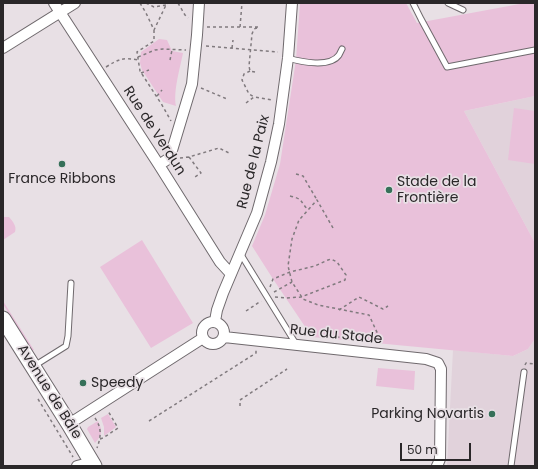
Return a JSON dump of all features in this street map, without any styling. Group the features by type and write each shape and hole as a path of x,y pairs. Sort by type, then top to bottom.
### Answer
{"main road":[{"name":"Avenue de Bâle","path":"3,319 69,424 86,463"}],"street":[{"name":"Rue de Verdun","path":"54,3 220,262 231,274"},
{"path":"3,48 75,3"},
{"path":"159,165 170,157 192,84 199,3"},
{"name":"Rue de la Paix","path":"215,322 217,310 223,293 257,213 271,162 279,124 288,56 292,3"},
{"path":"208,323 218,323 224,330 224,337 220,342 211,344 203,338 202,331 204,326 208,323"},
{"name":"Rue du Stade","path":"224,337 426,359 438,363 442,369 440,458 437,466"},
{"path":"69,424 203,338"}],"lane":[{"path":"413,3 447,67 535,50"},
{"path":"448,3 463,10"},
{"path":"288,56 315,64 333,60 339,56 342,49"},
{"path":"240,253 297,345"},
{"path":"33,366 66,346 68,336 71,283"},
{"path":"511,466 524,372"}],"path":[{"path":"140,3 154,30 154,41 137,52 140,71 178,130"},
{"path":"146,3 154,7 166,5"},
{"path":"154,30 168,3"},
{"path":"178,3 184,16 207,27 259,27 254,30 252,34 249,66 250,71"},
{"path":"240,27 242,3"},
{"path":"232,48 233,40"},
{"path":"138,57 155,50 196,48 232,48 288,56"},
{"path":"170,60 172,50"},
{"path":"99,72 116,60 128,58 138,60"},
{"path":"141,73 149,70"},
{"path":"254,72 250,71 244,74 242,80 249,94 254,97 282,101"},
{"path":"192,84 227,99"},
{"path":"157,96 162,90"},
{"path":"246,103 254,97"},
{"path":"168,159 189,158 219,148 229,153"},
{"path":"189,158 201,173 195,177"},
{"path":"296,174 303,176 333,228"},
{"path":"290,196 301,200 308,210"},
{"path":"317,200 299,220 292,239 288,266 292,282 303,299 318,306 369,315 381,341 338,337"},
{"path":"273,279 290,272 315,266 331,259 337,262 346,275 345,280 301,297 286,298"},
{"path":"280,289 292,282"},
{"path":"339,310 359,297 383,309 388,306"},
{"path":"149,421 256,353 256,341"},
{"path":"240,406 240,400 287,369"},
{"path":"38,400 86,463 96,451 101,431 100,426 90,410"},
{"path":"100,439 118,428 102,403"}],"shaded area":[{"name":"Stade de la Frontière","path":"300,3 406,3 417,23 525,3 535,3 535,96 464,111 535,243 535,339 528,349 513,356 312,337 273,279 252,246 265,215 280,164 296,60"},
{"path":"159,39 167,40 172,51 183,53 176,87 176,106 163,102 142,70 140,63 141,52"},
{"path":"535,96 535,243 464,111"},
{"path":"514,108 535,111 535,164 508,160"},
{"path":"3,217 9,217 14,224 15,232 3,240"},
{"path":"142,240 193,323 151,348 100,267"},
{"path":"3,301 34,350 32,351 3,304"},
{"name":"Parking Novartis","path":"535,339 535,466 447,466 453,350 513,356 528,349"},
{"path":"378,368 415,371 414,390 376,386"},
{"path":"108,414 116,427 104,436 104,427 101,418"},
{"path":"98,421 101,428 101,433 95,443 87,429"}],"place":[{"name":"France Ribbons","path":"62,164"},
{"name":"Stade de la Frontière","path":"389,190"},
{"name":"Speedy","path":"83,383"},
{"name":"Parking Novartis","path":"492,414"}]}
